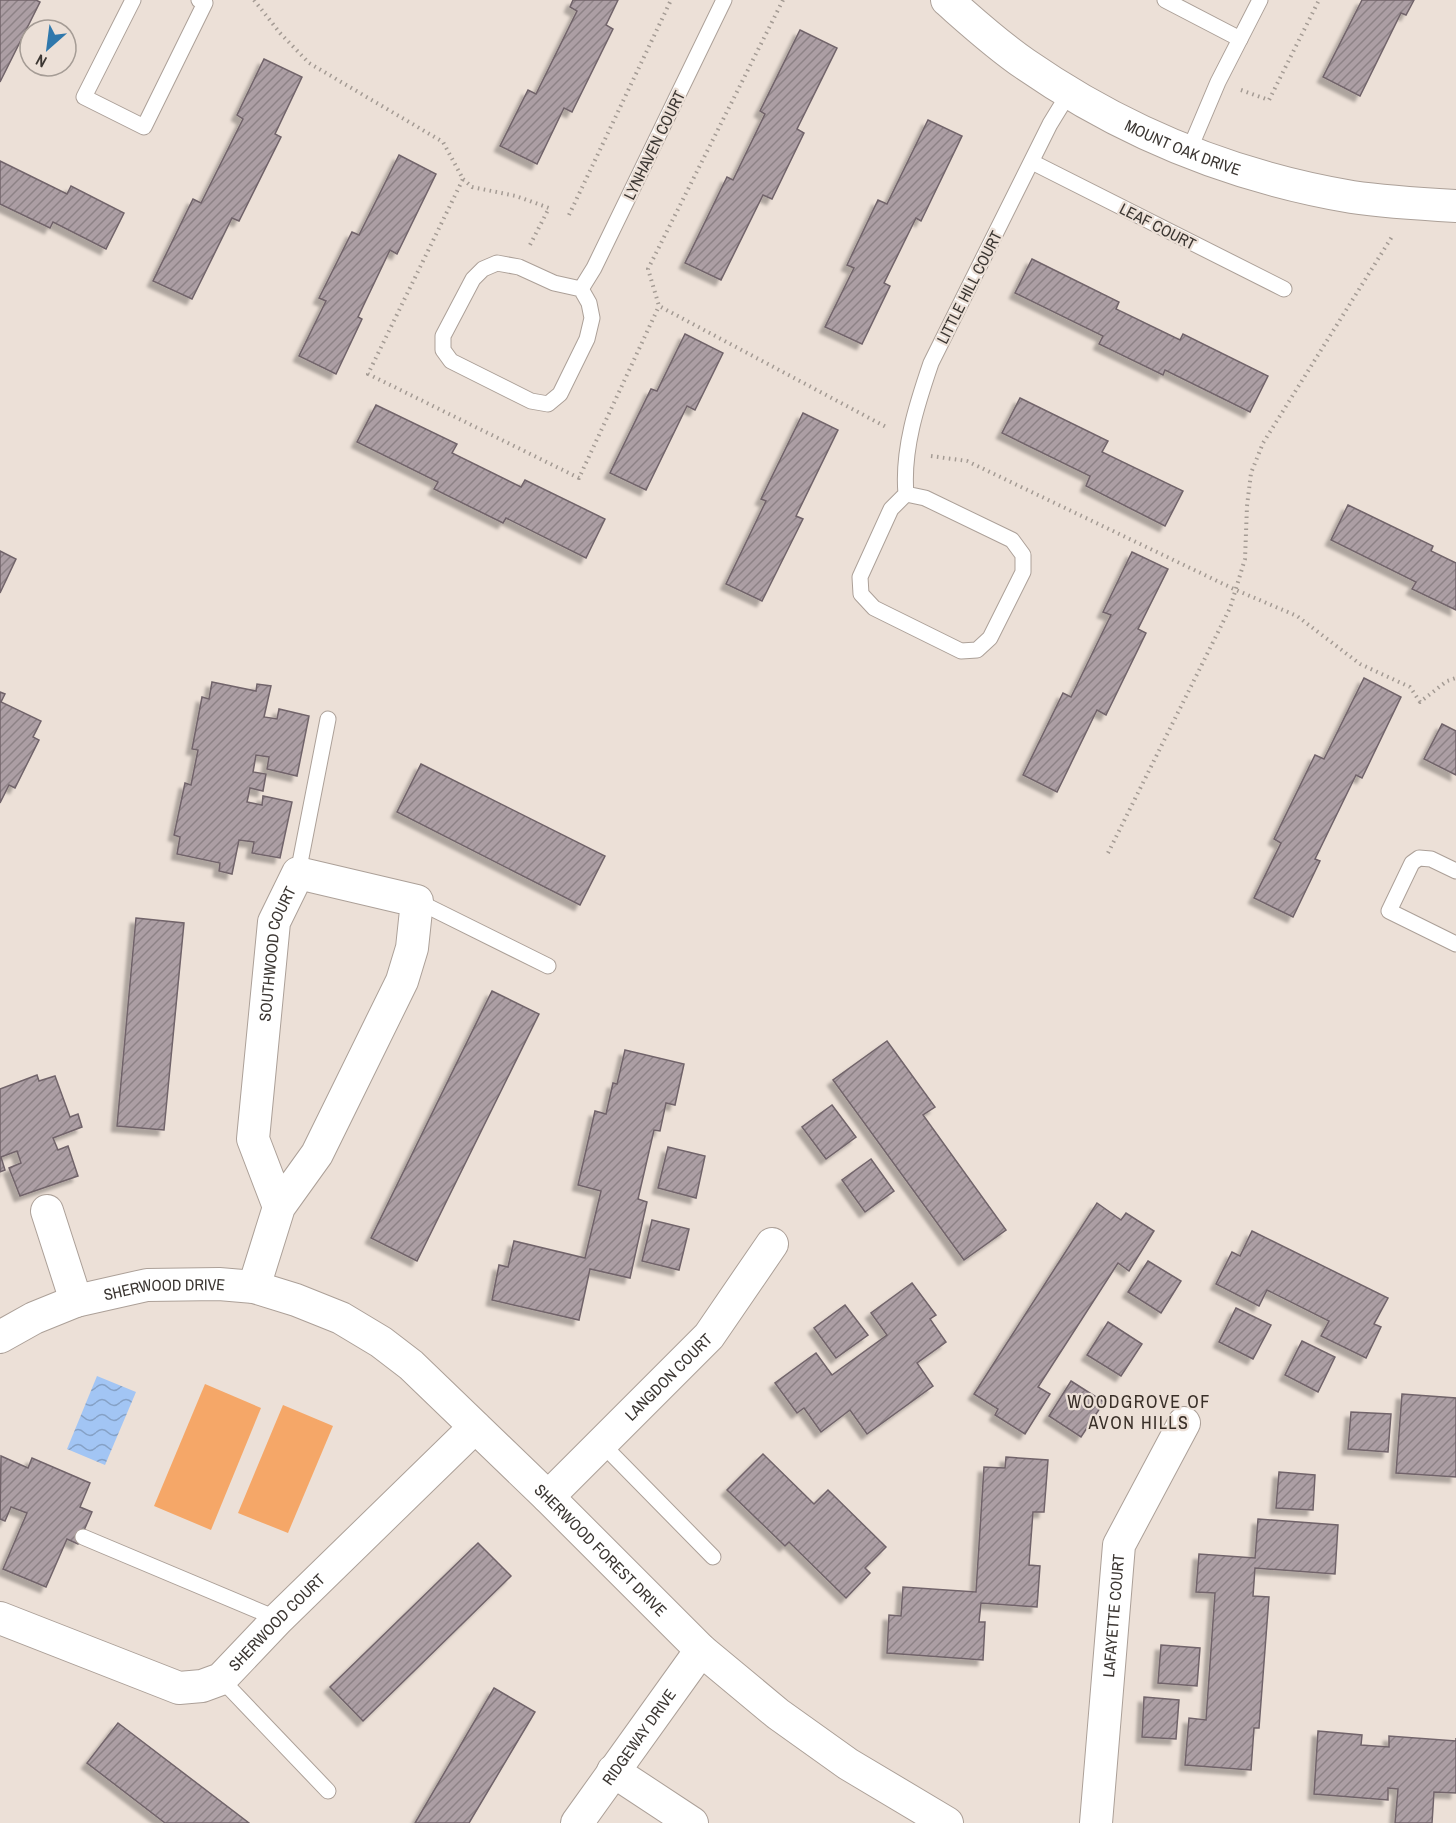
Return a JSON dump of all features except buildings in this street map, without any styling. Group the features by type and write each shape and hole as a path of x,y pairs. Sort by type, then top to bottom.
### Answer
{"street":[{"name":"MOUNT OAK DRIVE","path":"947,0 1024,63 1069,93 1144,133 1188,153 1242,172 1304,188 1353,197 1456,206"},
{"name":"SOUTHWOOD COURT","path":"279,1208 253,1139 274,922 298,873 417,901"},
{"path":"254,1287 279,1208 317,1154 402,981 412,948 417,901"},
{"path":"47,1211 76,1301"},
{"name":"LANGDON COURT","path":"548,1497 709,1336 772,1244"},
{"name":"SHERWOOD DRIVE","path":"0,1337 34,1318 76,1301 147,1286 219,1284 254,1287"},
{"name":"SHERWOOD FOREST DRIVE","path":"254,1287 296,1300 341,1318 381,1342 411,1365 548,1497 701,1650 777,1714 848,1764 947,1823"},
{"name":"LAFAYETTE COURT","path":"1103,1821 1119,1545 1184,1423"},
{"name":"SHERWOOD COURT","path":"0,1618 179,1688 202,1686 221,1678 475,1426"},
{"name":"RIDGEWAY DRIVE","path":"577,1823 701,1650"},
{"path":"613,1771 692,1823"}],"lane":[{"path":"132,0 84,97 144,127 205,3 198,0"},
{"name":"LYNHAVEN COURT","path":"581,289 594,268 724,0"},
{"path":"1165,0 1240,39"},
{"path":"1188,153 1218,82 1260,0"},
{"name":"LITTLE HILL COURT","path":"906,494 904,477 909,446 919,397 931,363 1050,124 1069,93"},
{"name":"LEAF COURT","path":"1032,162 1284,289"},
{"path":"498,263 519,267 554,283 581,289 589,303 592,318 587,339 560,394 548,404 531,401 451,361 443,350 443,336 473,279 483,269 498,263"},
{"path":"906,494 925,498 1011,540 1023,555 1023,572 990,638 977,650 961,651 874,608 861,594 860,577 891,509 906,494"},
{"path":"298,873 328,719"},
{"path":"1456,871 1431,859 1419,858 1412,863 1389,911 1456,944"},
{"path":"417,901 548,966"},
{"path":"601,1443 713,1557"},
{"path":"83,1538 278,1619"},
{"path":"221,1678 328,1791"}],"path":[{"path":"569,215 671,0"},
{"path":"783,0 648,269 659,306 909,446 967,461 1236,590 1297,616 1360,664 1410,687 1420,702 1447,681 1456,678"},
{"path":"1218,82 1269,100 1319,0"},
{"path":"463,179 472,187 516,196 549,208 519,267"},
{"path":"1108,854 1230,608 1245,559 1251,473 1263,443 1394,234"}],"shaded area":[{"path":"205,1384 261,1408 211,1530 154,1506"},
{"path":"283,1405 333,1426 288,1533 238,1513"}],"water":[{"path":"97,1376 136,1392 105,1465 67,1449"}],"district":[{"name":"WOODGROVE OF AVON HILLS","path":"1139,1411"}]}
